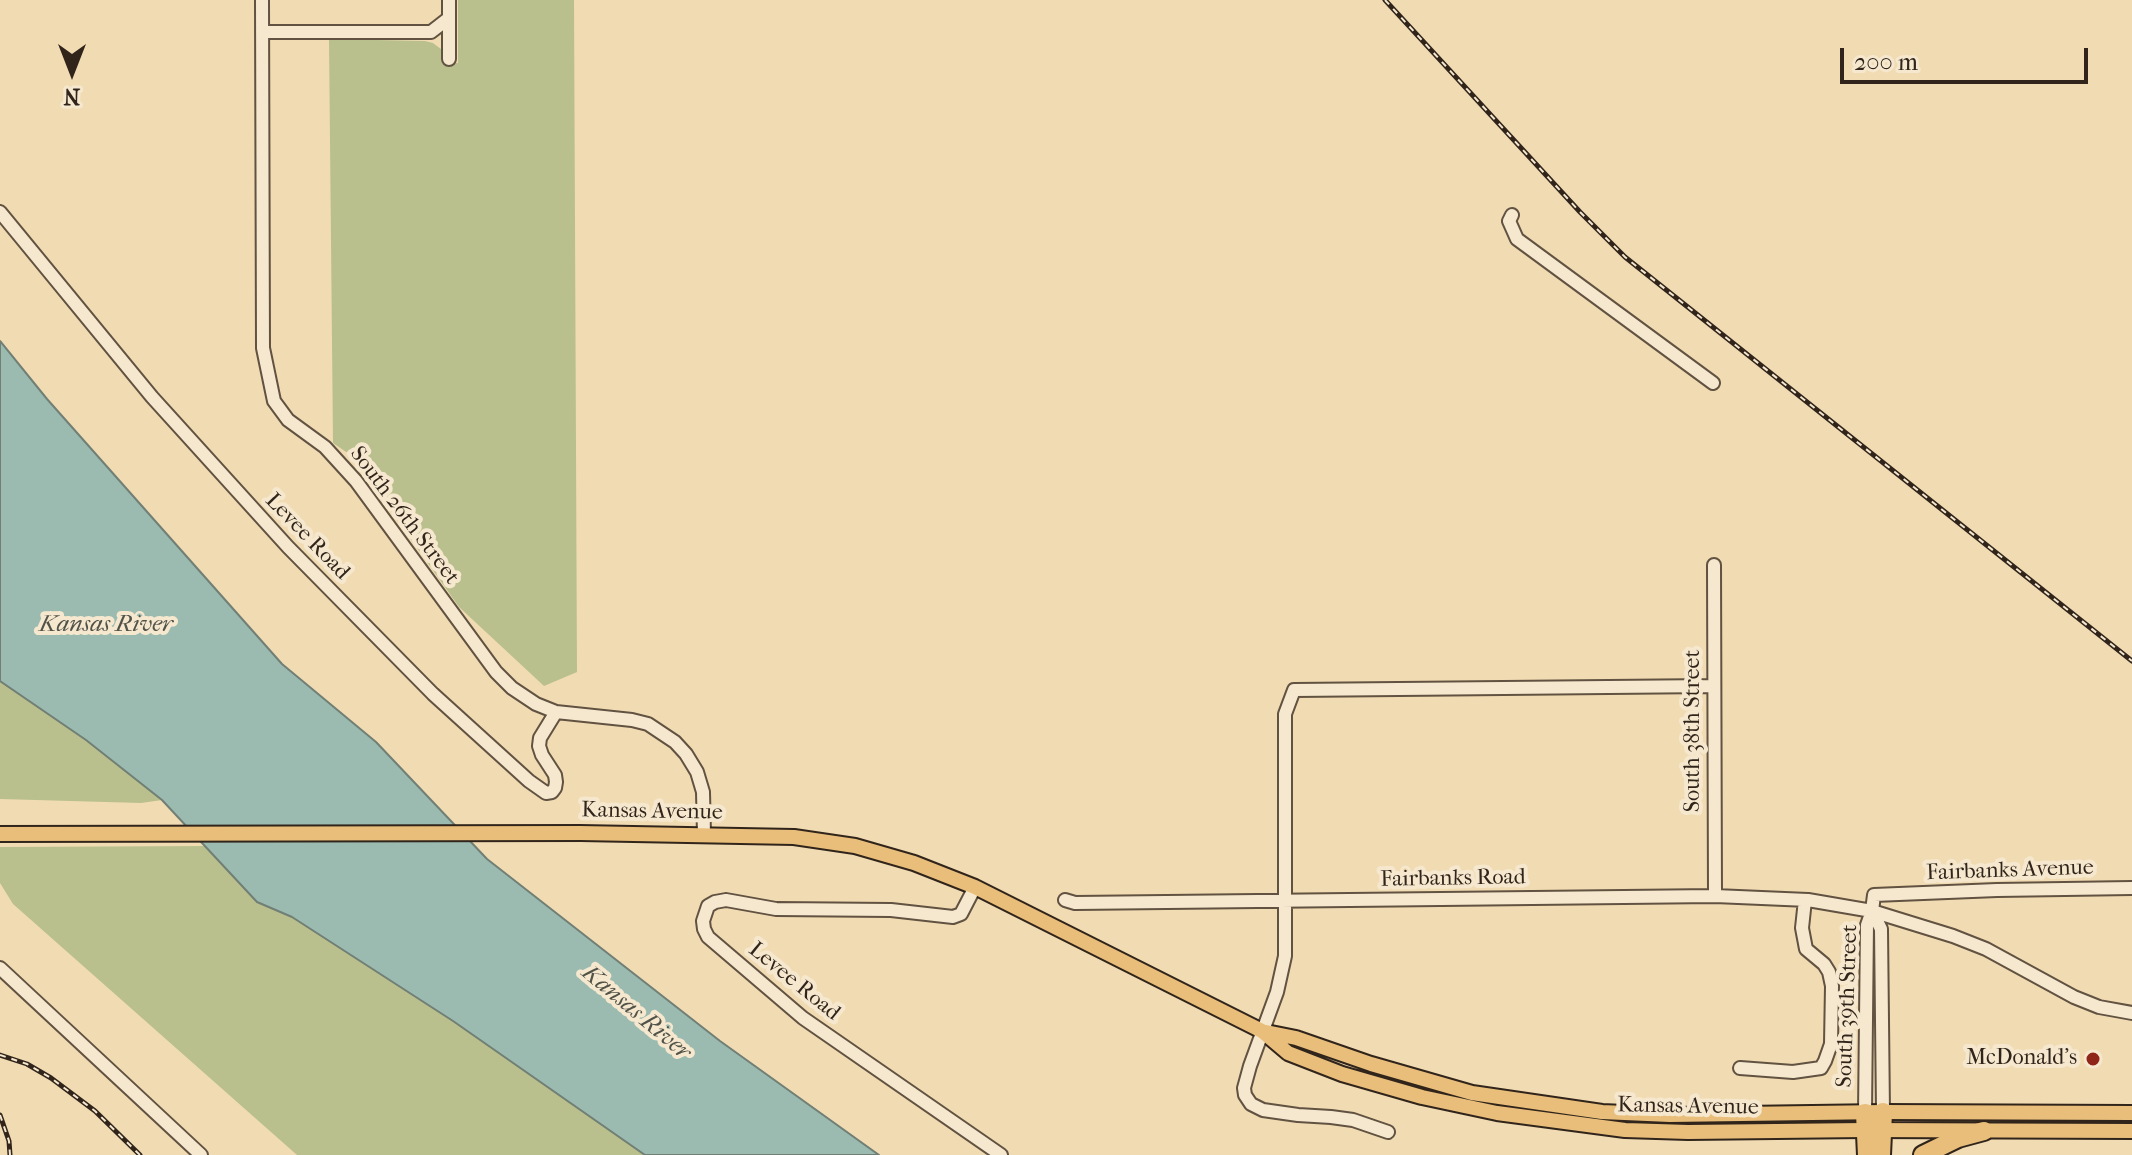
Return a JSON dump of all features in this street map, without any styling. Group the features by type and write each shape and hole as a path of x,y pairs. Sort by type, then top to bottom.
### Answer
{"highway":[{"path":"1867,1155 1874,1121"},
{"path":"1874,1121 1881,1155"},
{"path":"1923,1155 1958,1138 1984,1131"}],"main road":[{"name":"Kansas Avenue","path":"0,834 580,833 794,837 855,846 914,863 975,887 1262,1031 1296,1038 1371,1064 1472,1093 1602,1112 1670,1115 1874,1121 2132,1113"},
{"name":"Kansas Avenue","path":"1874,1121 1984,1131 2132,1131"}],"street":[{"name":"South 26th Street","path":"262,0 263,348 274,401 288,420 325,447 356,481 496,672 523,697 556,712 648,724 675,742 697,772 703,792 704,834"},
{"path":"449,0 449,59"},
{"path":"262,32 431,32 449,18"},
{"name":"Levee Road","path":"0,212 152,397 288,547 433,694 546,793 555,788 555,775 539,746 540,738 556,712"},
{"path":"1512,215 1509,221 1517,239 1713,383"},
{"name":"South 38th Street","path":"1714,565 1715,896"},
{"path":"1388,1132 1353,1120 1263,1110 1251,1104 1245,1095 1244,1088 1282,974 1285,956 1285,714 1294,690 1713,686"},
{"name":"Levee Road","path":"975,887 961,914 953,917 891,910 776,909 726,900 708,906 703,921 708,937 803,1018 1001,1155"},
{"name":"Fairbanks Avenue","path":"1872,911 1874,895 2132,888"},
{"name":"Fairbanks Road","path":"1065,900 1075,903 1715,896 1805,900 1872,911"},
{"path":"1740,1068 1793,1072 1821,1068 1825,1061 1831,1044 1832,986 1824,964 1806,949 1802,928 1805,900"},
{"path":"1872,911 1986,949 2074,997 2099,1007 2132,1013"},
{"name":"South 39th Street","path":"1872,911 1867,925 1874,1121"},
{"path":"0,968 201,1155"}],"green space":[{"path":"458,0 574,0 577,672 544,686 459,607 352,456 333,443 329,39 425,41 441,49 444,63 458,63"},
{"path":"0,681 86,740 162,800 141,803 0,799"},
{"path":"206,846 257,902 292,917 453,1021 645,1155 297,1155 13,904 0,883 0,847"}],"water":[{"name":"Kansas River","path":"0,341 47,399 282,664 376,742 487,859 720,1041 879,1155 645,1155 453,1021 292,917 257,902 162,800 86,740 0,681"}],"railway":[{"path":"1385,0 1625,257 2132,661"},
{"path":"0,1055 27,1064 51,1078 95,1111 140,1155"},
{"path":"0,1115 9,1141 10,1155"}],"place":[{"name":"McDonald's","path":"2093,1059"}]}
